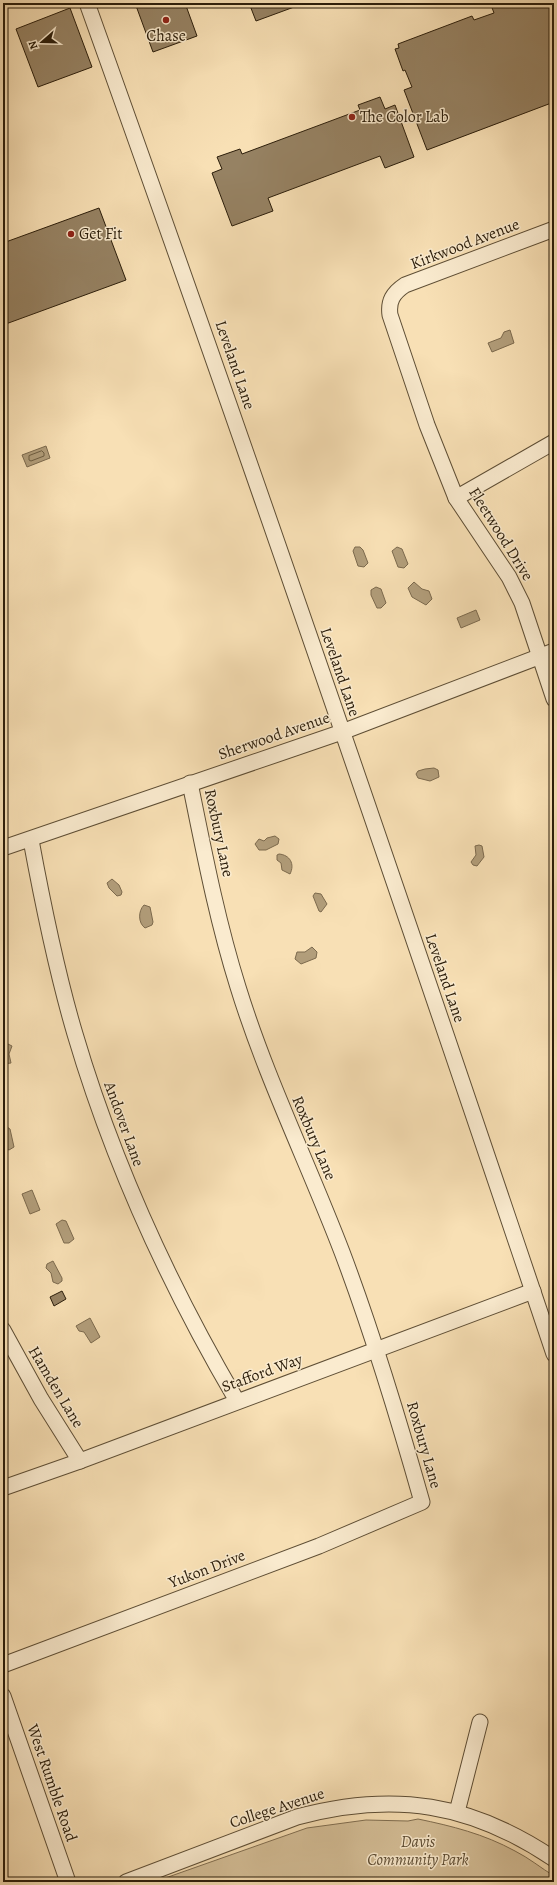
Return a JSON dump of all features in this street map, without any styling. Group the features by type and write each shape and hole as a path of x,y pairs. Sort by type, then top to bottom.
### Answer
{"street":[{"name":"Leveland Lane","path":"87,3 184,274 554,1354"},
{"name":"Kirkwood Avenue","path":"392,297 397,290 405,285 554,229"},
{"name":"Fleetwood Drive","path":"392,297 389,306 390,315 427,425 456,498 509,577 522,603 554,699"},
{"path":"456,498 554,442"},
{"name":"Sherwood Avenue","path":"3,848 31,840 60,828 342,732 554,651"},
{"name":"Roxbury Lane","path":"190,783 219,919 237,986 262,1058 341,1250 378,1350 422,1502"},
{"name":"Andover Lane","path":"31,840 59,976 75,1034 119,1164 149,1234 182,1303 237,1401"},
{"name":"Stafford Way","path":"3,1488 80,1461 533,1291"},
{"name":"Hamden Lane","path":"3,1330 41,1399 80,1461"},
{"name":"Yukon Drive","path":"3,1665 319,1546 422,1502"},
{"name":"West Rumble Road","path":"3,1696 68,1882"},
{"path":"457,1812 480,1722"},
{"name":"College Avenue","path":"126,1882 297,1817 323,1810 352,1805 383,1804 422,1806 457,1812 506,1831 533,1845 554,1859"}],"green space":[{"name":"Davis Community Park","path":"418,1819 468,1831 503,1845 554,1876 554,1882 154,1882 307,1828 366,1820 408,1821"}],"water":[{"path":"510,330 514,343 492,352 488,343 501,338 504,332"},
{"path":"46,446 50,458 27,467 22,455"},
{"path":"355,547 360,547 363,550 368,563 364,567 358,566 353,551"},
{"path":"397,547 402,549 408,564 404,568 398,567 392,551"},
{"path":"414,582 422,589 429,591 432,599 426,605 412,597 408,588"},
{"path":"376,587 381,589 386,603 381,608 377,608 371,595 371,590"},
{"path":"476,610 480,620 461,628 457,618"},
{"path":"434,768 438,770 439,777 430,781 418,778 416,774 418,771"},
{"path":"275,836 279,839 278,844 266,850 259,850 255,844 259,839 264,841 267,838"},
{"path":"475,846 482,846 484,857 477,866 473,865 471,862 476,855"},
{"path":"279,854 289,858 292,864 290,874 282,870 281,863 277,860 277,855"},
{"path":"112,879 119,885 122,892 121,895 117,896 109,888 107,883"},
{"path":"315,893 321,894 327,904 321,912 319,911 313,896"},
{"path":"144,905 150,907 153,922 152,925 145,928 140,920 141,910"},
{"path":"312,947 317,952 316,958 301,964 295,959 297,952 305,952"},
{"path":"4,1042 12,1046 9,1054 11,1063 3,1064"},
{"path":"7,1127 10,1129 14,1147 9,1150 4,1148 3,1128"},
{"path":"32,1190 40,1210 30,1214 22,1194"},
{"path":"62,1220 66,1221 74,1239 69,1243 64,1243 56,1224"},
{"path":"53,1261 62,1278 62,1281 58,1284 53,1282 51,1273 46,1268 47,1264"},
{"path":"90,1318 100,1337 91,1343 84,1332 79,1331 76,1326"}],"building":[{"name":"Chase","path":"135,3 185,3 197,36 153,52"},
{"path":"249,3 305,3 256,21"},
{"path":"496,3 554,3 554,102 427,150 404,90 412,87 405,70 403,71 395,49 399,48 398,44 472,16 474,20 494,13 491,5"},
{"path":"70,8 92,67 38,87 16,29"},
{"path":"380,97 385,109 395,105 414,157 385,168 380,156 268,198 273,211 232,226 212,173 222,169 217,157 240,149 242,154 360,110 358,105"},
{"path":"99,208 126,280 3,325 3,243"},
{"path":"62,1291 66,1299 54,1306 50,1297"}],"place":[{"name":"Chase","path":"166,20"},
{"name":"The Color Lab","path":"352,117"},
{"name":"Get Fit","path":"71,234"}]}
